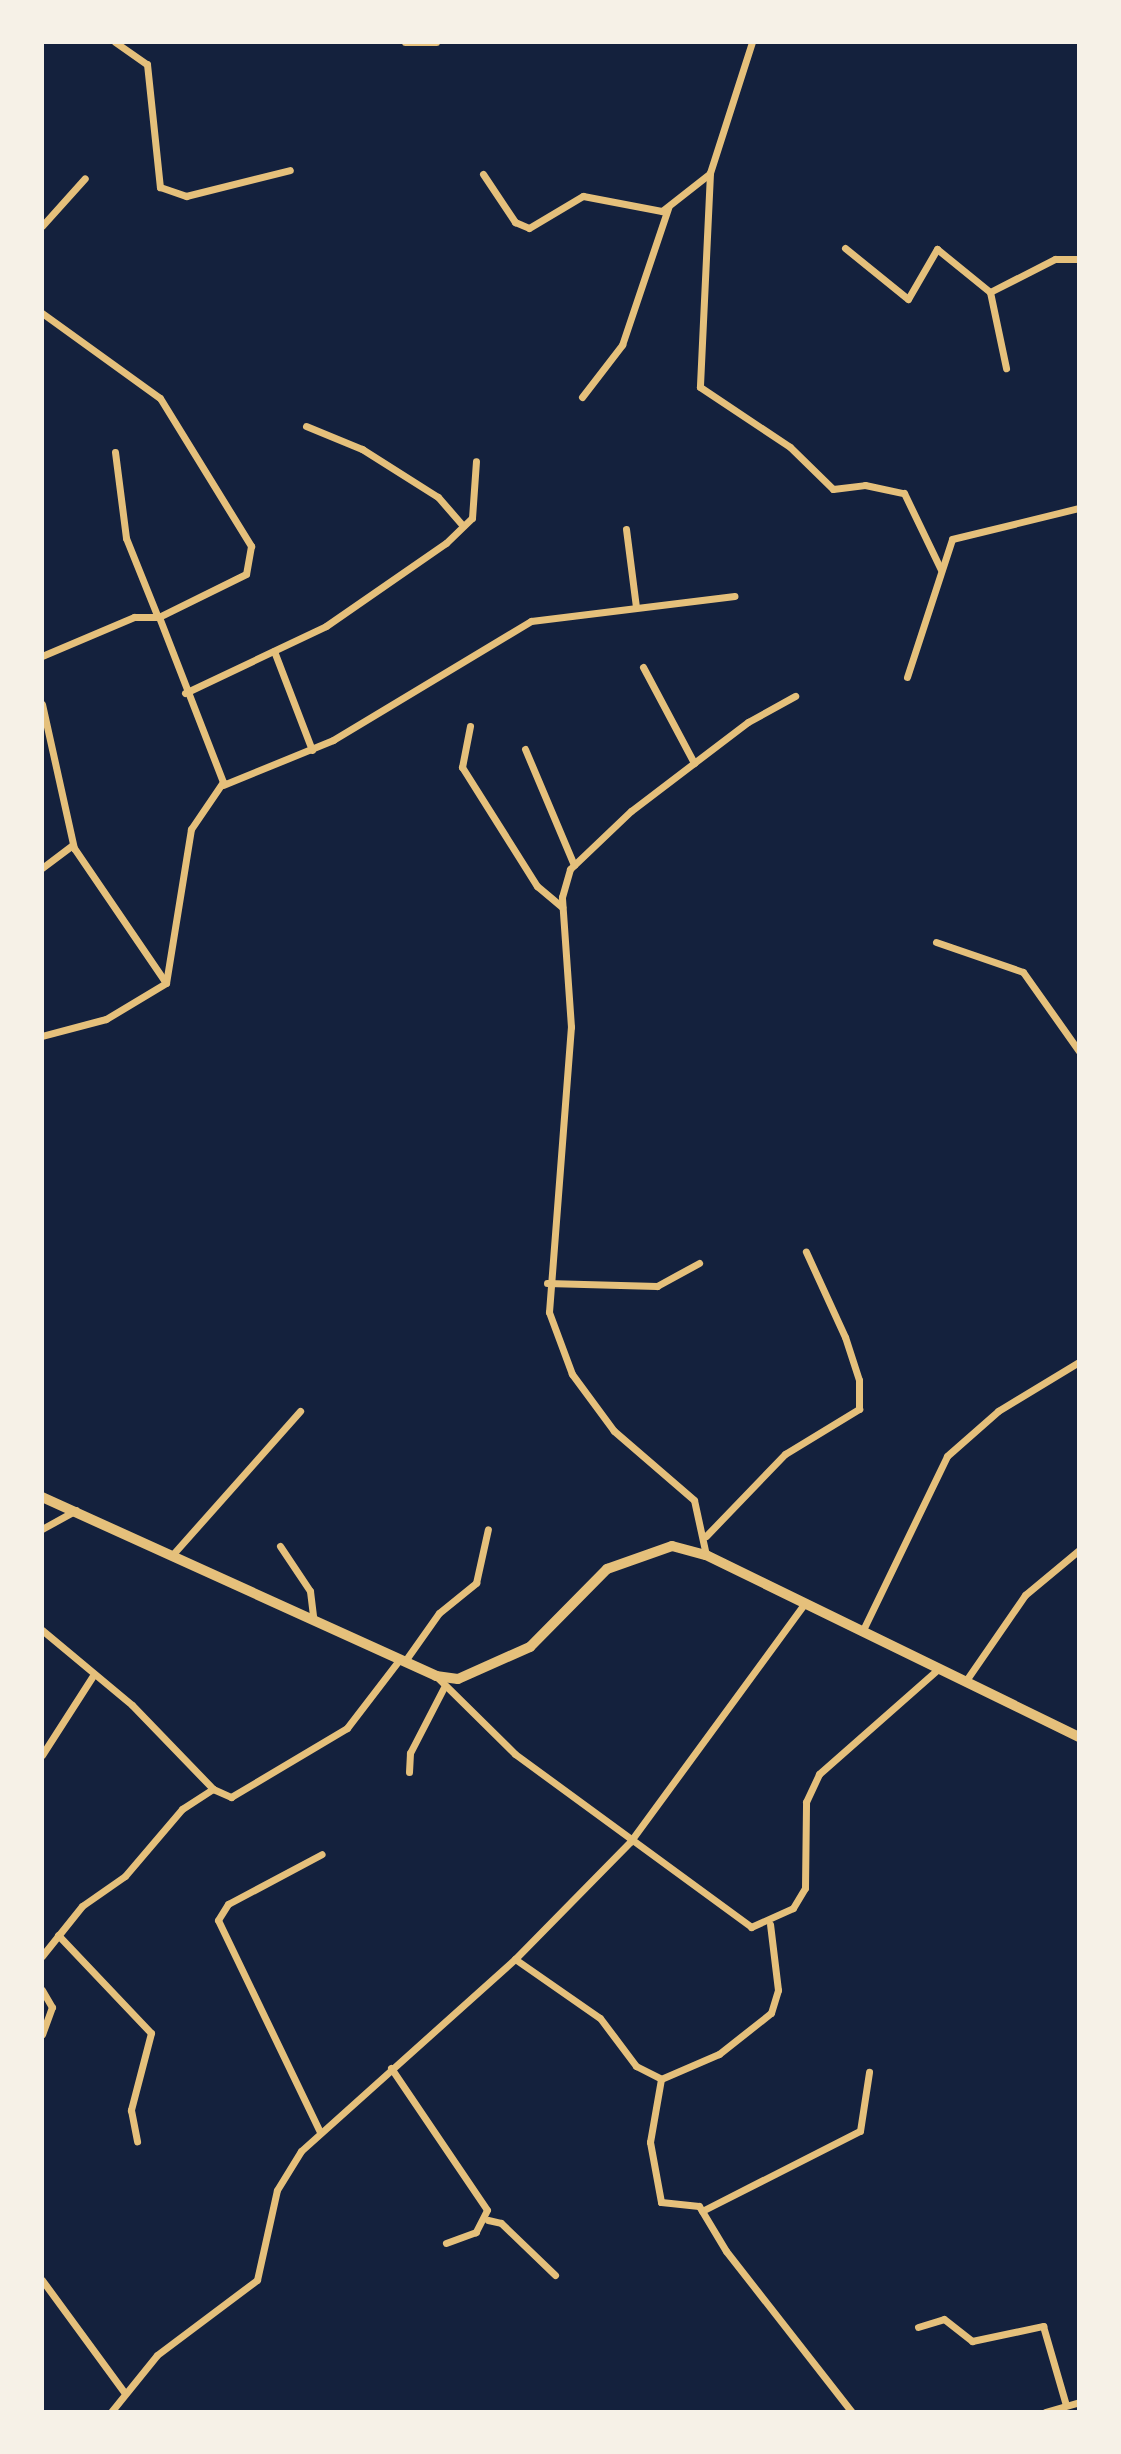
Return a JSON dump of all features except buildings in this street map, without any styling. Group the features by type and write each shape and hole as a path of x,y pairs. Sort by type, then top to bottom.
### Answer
{"main road":[{"path":"42,1497 78,1509 436,1676 468,1678 506,1663 628,1556 672,1546 706,1555 936,1671 1079,1737"}],"street":[{"path":"115,42 149,69 160,187 186,196 290,170"},
{"path":"405,42 436,42"},
{"path":"752,42 710,173 695,360 701,390 790,447 833,489 865,485 904,493 941,570"},
{"path":"582,397 622,345 668,208 710,173"},
{"path":"483,174 515,222 529,228 583,196 668,208"},
{"path":"42,226 85,178"},
{"path":"845,248 904,299 937,249 990,292 1006,368"},
{"path":"990,292 1055,259 1079,259"},
{"path":"42,313 160,398 251,546 246,574 158,616 134,617 42,656"},
{"path":"306,426 362,449 438,497 463,526"},
{"path":"115,452 126,538 223,785"},
{"path":"185,693 334,622 463,526 472,518 476,461"},
{"path":"907,677 955,536 1079,508"},
{"path":"626,529 636,607"},
{"path":"42,1036 106,1019 166,983 191,829 223,785 312,750 531,621 734,596"},
{"path":"274,651 312,750"},
{"path":"643,667 694,763"},
{"path":"706,1555 706,1536 686,1491 614,1431 572,1374 547,1283 571,1027 562,907 574,865 694,763 795,696"},
{"path":"42,704 72,845 166,983"},
{"path":"470,726 462,767 537,886 562,907"},
{"path":"525,749 574,865"},
{"path":"42,868 72,845"},
{"path":"936,942 1023,972 1079,1051"},
{"path":"706,1536 785,1454 850,1421 861,1405 845,1337 806,1252"},
{"path":"547,1283 657,1286 699,1263"},
{"path":"862,1632 947,1456 998,1411 1079,1362"},
{"path":"174,1553 300,1411"},
{"path":"42,1529 78,1509"},
{"path":"42,1630 92,1677 132,1705 213,1789 243,1794 347,1728 439,1613 476,1583 488,1529"},
{"path":"280,1546 310,1591 313,1617"},
{"path":"965,1682 1025,1595 1079,1550"},
{"path":"111,2412 124,2392 157,2355 239,2301 257,2280 285,2170 320,2132 515,1959 630,1842 805,1603"},
{"path":"436,1676 515,1754 746,1925 770,1924 805,1888 806,1802 819,1774 936,1671"},
{"path":"42,1755 92,1677"},
{"path":"409,1772 410,1753 444,1687"},
{"path":"42,1956 86,1902 125,1876 182,1809 213,1789"},
{"path":"320,2132 218,1920 228,1904 322,1854"},
{"path":"661,2079 719,2054 771,2013 778,1990 770,1924"},
{"path":"58,1935 151,2033 131,2110 137,2141"},
{"path":"515,1959 600,2018 636,2066 661,2079"},
{"path":"42,1990 52,2007 42,2034"},
{"path":"391,2068 476,2186 488,2220"},
{"path":"702,2211 860,2131 869,2072"},
{"path":"661,2079 650,2142 658,2196 665,2206 695,2203 852,2412"},
{"path":"446,2243 465,2239 488,2220"},
{"path":"488,2220 501,2223 555,2275"},
{"path":"42,2280 124,2392"},
{"path":"918,2327 944,2319 972,2341 1043,2326 1066,2405"},
{"path":"1045,2412 1079,2402"}]}
